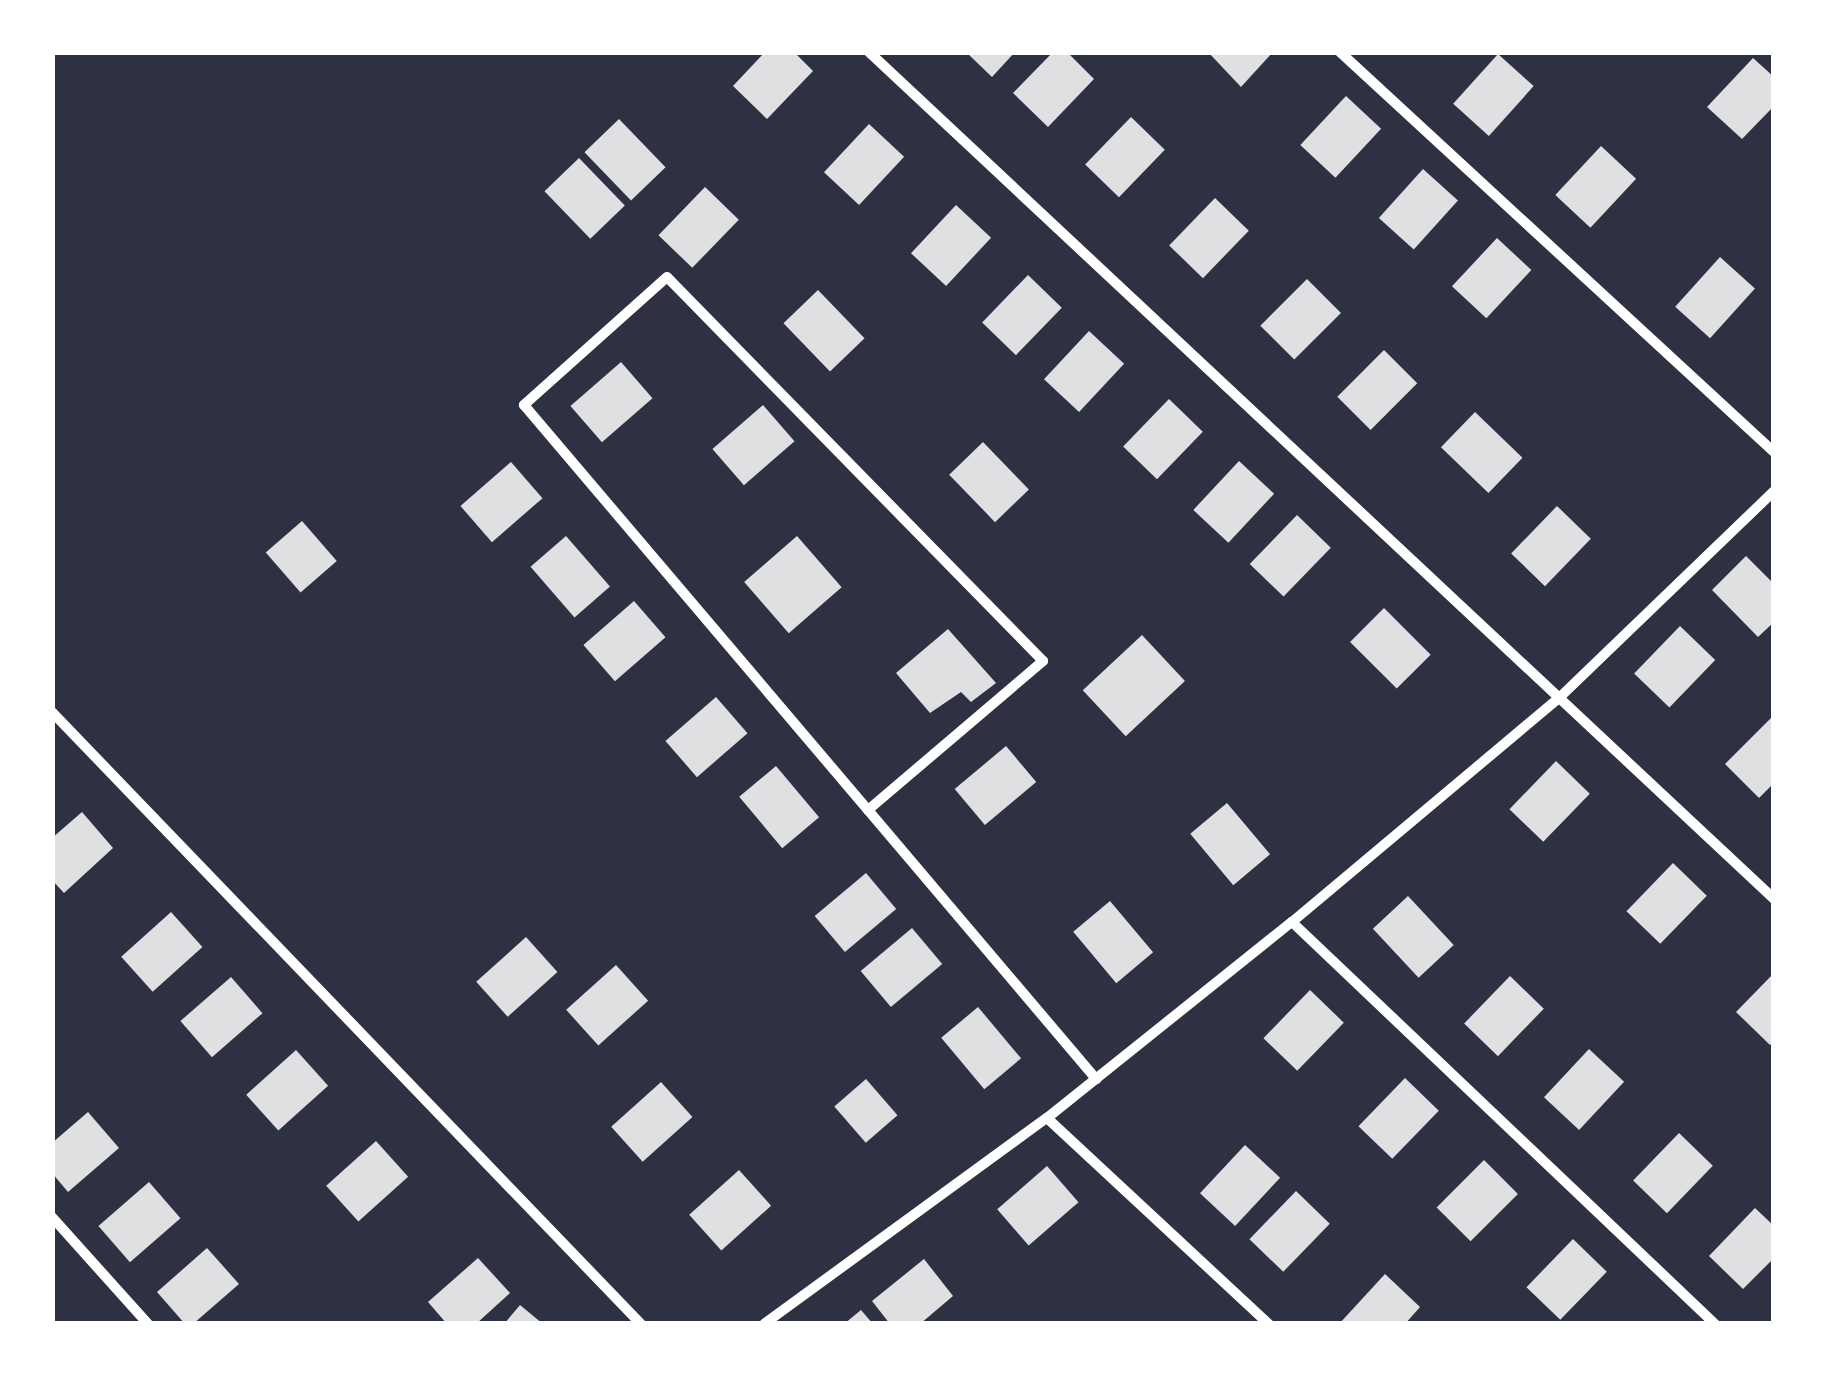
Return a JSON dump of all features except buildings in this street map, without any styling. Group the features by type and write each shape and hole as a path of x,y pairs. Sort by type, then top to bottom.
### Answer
{"street":[{"path":"870,52 1774,900"},
{"path":"1340,52 1774,452"},
{"path":"868,810 1043,662 667,278 524,405 868,810 1096,1078"},
{"path":"764,1324 1047,1118 1292,922 1559,698 1774,491"},
{"path":"52,712 640,1324"},
{"path":"1292,922 1714,1324"},
{"path":"1047,1118 1268,1324"},
{"path":"52,1217 148,1324"}]}
